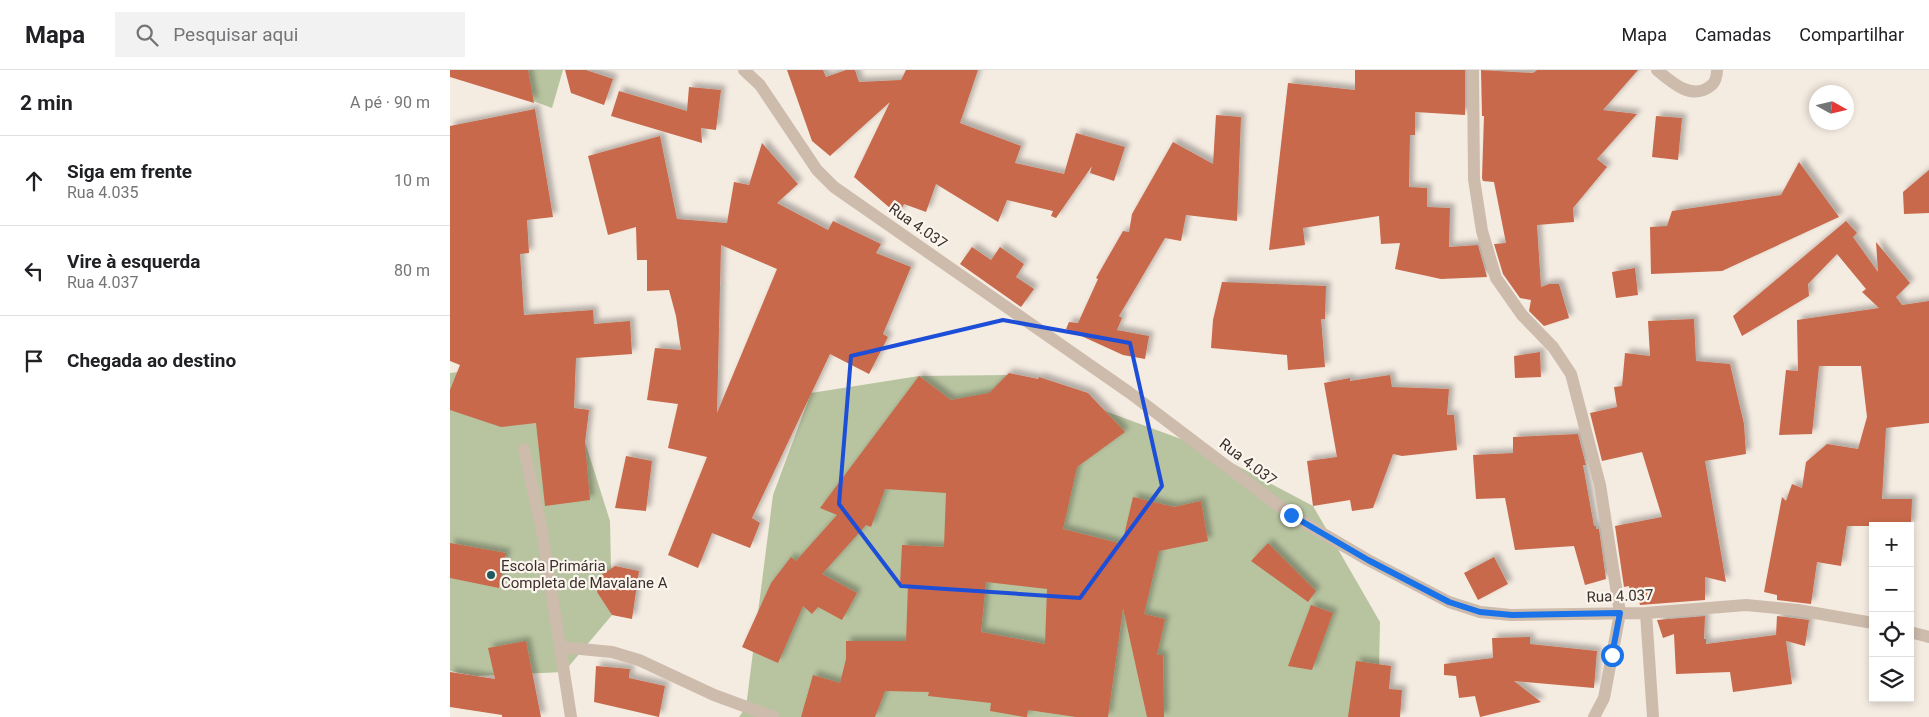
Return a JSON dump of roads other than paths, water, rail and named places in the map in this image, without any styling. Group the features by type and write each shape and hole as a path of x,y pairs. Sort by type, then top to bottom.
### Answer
{"street":[{"name":"Rua 4.037","path":"744,70 760,85 817,170 834,187 1130,394 1291,515 1368,560 1449,602 1480,612 1512,615 1646,612 1746,605 1798,610 1869,622"},
{"path":"1473,70 1474,180 1482,232 1496,278 1522,315 1553,346 1571,374 1600,485 1620,613 1604,698 1594,717"},
{"path":"1657,70 1667,79 1693,92 1704,91 1712,86 1718,70"},
{"path":"524,449 542,531 571,717"},
{"path":"1646,612 1653,717"},
{"path":"1914,633 1929,637"},
{"path":"560,647 612,652 639,660 714,695 774,717"}],"place":[{"name":"Escola Primária Completa de Mavalane A","path":"491,575"}]}
